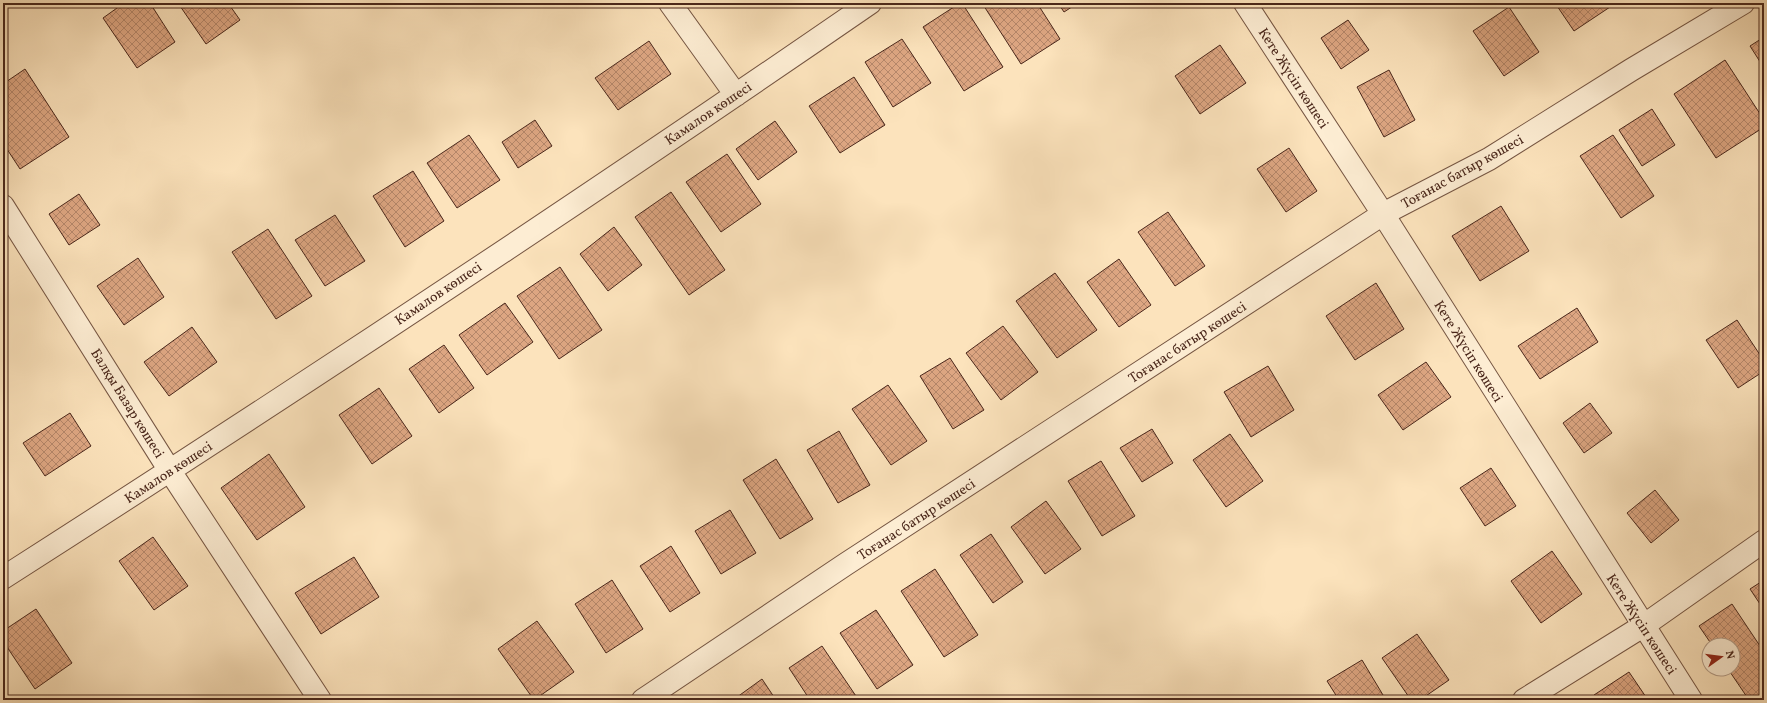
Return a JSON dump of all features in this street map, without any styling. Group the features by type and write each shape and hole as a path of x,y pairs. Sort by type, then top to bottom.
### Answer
{"street":[{"path":"670,3 736,95"},
{"name":"Камалов көшесі","path":"3,578 170,471 736,95 870,3"},
{"name":"Кете Жүсіп көшесі","path":"1245,3 1383,214 1691,700"},
{"name":"Тоғанас батыр көшесі","path":"643,700 846,564 1383,214 1489,159 1631,70 1743,3"},
{"name":"Балқы Базар көшесі","path":"3,206 170,471 320,700"},
{"path":"1524,700 1643,626 1764,541"}],"building":[{"path":"124,3 150,3 175,42 137,68 103,18"},
{"path":"178,3 228,3 240,20 206,44"},
{"path":"563,3 571,3 565,7"},
{"path":"962,3 1003,67 964,91 923,27"},
{"path":"982,3 1037,3 1060,39 1021,64"},
{"path":"1058,3 1078,3 1064,12"},
{"path":"1555,3 1612,3 1613,5 1574,31"},
{"path":"1509,7 1539,52 1504,76 1473,31"},
{"path":"1348,20 1369,50 1341,69 1321,38"},
{"path":"1764,37 1764,68 1750,46"},
{"path":"902,39 931,83 893,107 865,62"},
{"path":"649,41 671,74 618,110 595,78"},
{"path":"1220,45 1246,83 1200,114 1175,76"},
{"path":"1725,60 1764,120 1764,127 1716,158 1674,94"},
{"path":"25,69 69,137 20,169 3,143 3,84"},
{"path":"1389,70 1415,120 1384,137 1357,87"},
{"path":"854,77 885,125 840,153 809,106"},
{"path":"1652,109 1675,145 1642,166 1619,130"},
{"path":"535,120 552,146 518,168 502,142"},
{"path":"775,121 797,152 758,180 736,149"},
{"path":"469,135 500,180 457,208 427,163"},
{"path":"1613,135 1654,196 1621,218 1580,156"},
{"path":"1289,148 1317,191 1286,212 1257,169"},
{"path":"727,154 761,204 721,232 686,182"},
{"path":"413,171 444,221 405,247 373,196"},
{"path":"671,192 725,270 689,295 635,217"},
{"path":"79,194 100,225 69,245 49,214"},
{"path":"1501,206 1529,251 1480,281 1452,236"},
{"path":"1168,212 1205,266 1175,286 1138,232"},
{"path":"335,215 365,261 325,286 295,240"},
{"path":"614,227 642,265 608,291 580,254"},
{"path":"268,229 312,296 276,319 232,252"},
{"path":"138,258 164,297 124,325 97,286"},
{"path":"1119,259 1151,305 1119,327 1087,282"},
{"path":"560,267 602,330 559,359 517,296"},
{"path":"1055,273 1097,330 1057,358 1016,301"},
{"path":"1376,283 1404,329 1355,360 1326,316"},
{"path":"505,303 533,342 487,375 459,335"},
{"path":"1577,308 1598,342 1540,379 1518,346"},
{"path":"1737,320 1764,361 1764,371 1738,388 1706,340"},
{"path":"1003,326 1038,372 1001,400 966,353"},
{"path":"192,327 217,362 169,396 144,362"},
{"path":"444,345 474,388 439,413 409,369"},
{"path":"950,358 984,410 953,429 920,376"},
{"path":"1426,362 1451,397 1403,430 1378,395"},
{"path":"1268,366 1294,410 1251,437 1224,392"},
{"path":"888,385 927,441 891,465 852,409"},
{"path":"379,388 412,436 372,464 339,415"},
{"path":"1590,403 1612,433 1584,453 1563,423"},
{"path":"70,413 91,446 45,476 23,443"},
{"path":"1152,429 1173,463 1142,482 1120,448"},
{"path":"839,431 870,485 838,503 807,450"},
{"path":"1230,434 1263,481 1226,507 1193,460"},
{"path":"269,454 305,507 257,540 221,488"},
{"path":"776,459 813,519 780,539 743,480"},
{"path":"1101,461 1135,516 1102,536 1068,481"},
{"path":"1491,468 1516,506 1485,526 1460,488"},
{"path":"1655,490 1679,520 1651,543 1627,513"},
{"path":"1046,501 1081,549 1045,574 1011,527"},
{"path":"730,510 756,553 721,574 695,531"},
{"path":"991,534 1023,582 993,603 960,555"},
{"path":"153,537 188,586 154,610 119,561"},
{"path":"671,546 700,593 670,612 640,566"},
{"path":"1552,551 1582,594 1541,623 1511,581"},
{"path":"354,557 379,597 321,634 295,593"},
{"path":"935,569 978,635 944,657 901,591"},
{"path":"612,580 643,629 606,653 575,604"},
{"path":"1764,580 1764,610 1750,589"},
{"path":"1732,604 1764,652 1764,698 1761,700 1749,700 1733,677 1741,677 1741,637 1707,637 1699,626"},
{"path":"36,609 72,663 35,689 3,641 3,631"},
{"path":"876,610 913,665 877,689 840,633"},
{"path":"537,621 574,672 534,700 498,649"},
{"path":"1417,634 1449,680 1420,700 1411,700 1382,658"},
{"path":"822,646 858,699 810,700 789,668"},
{"path":"1362,660 1386,700 1339,700 1327,681"},
{"path":"1629,672 1648,700 1597,700 1594,695"},
{"path":"762,679 776,700 733,700"},
{"path":"3,690 8,700 3,700"},
{"path":"1330,696 1332,700 1323,700"}]}
